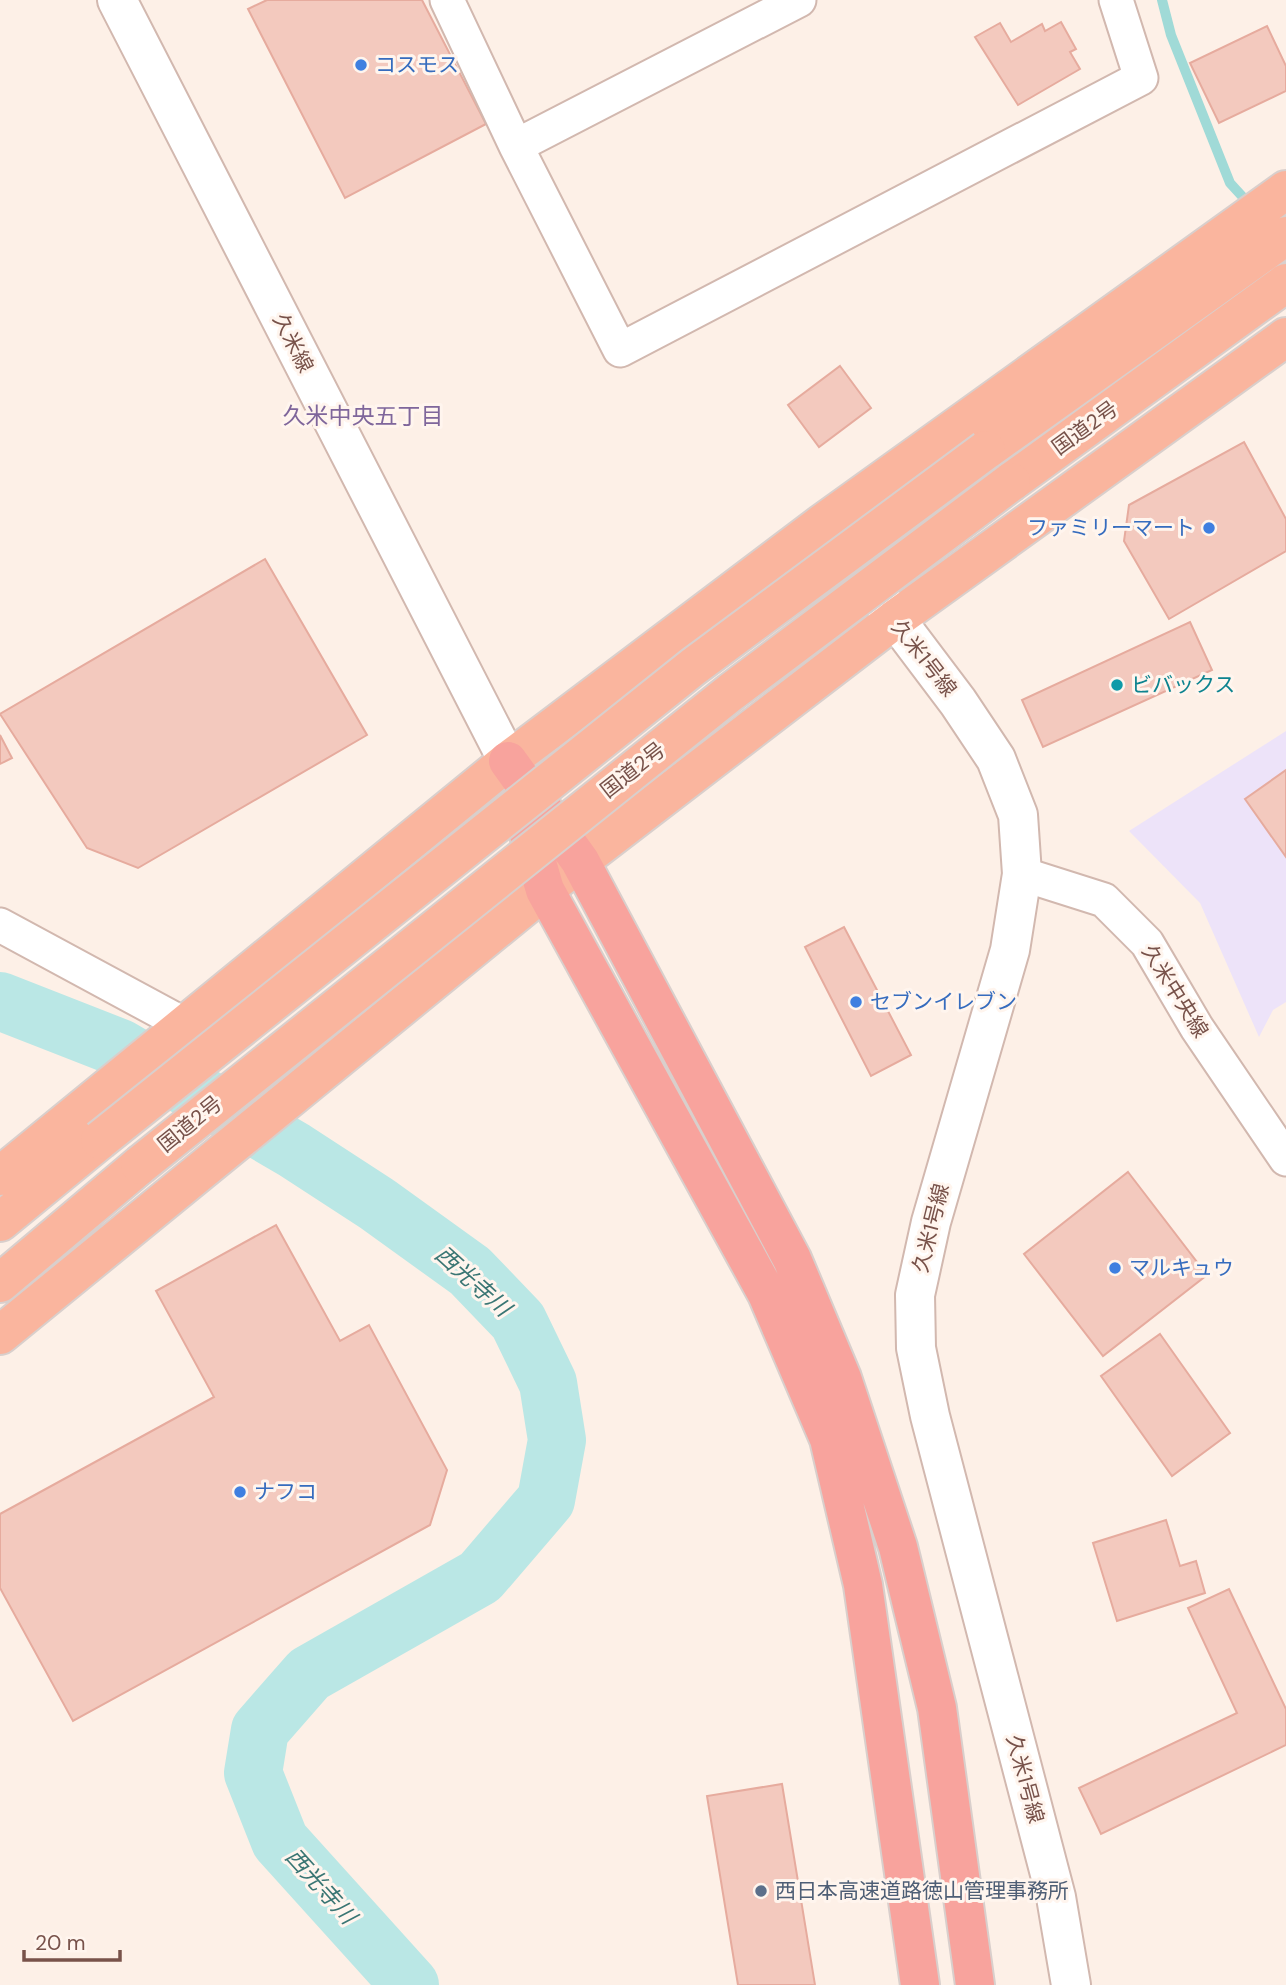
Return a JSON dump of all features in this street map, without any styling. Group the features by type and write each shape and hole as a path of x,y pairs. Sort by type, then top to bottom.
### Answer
{"highway":[{"path":"0,1176 187,1026 508,761 823,523 1285,190"},
{"name":"国道2号","path":"0,1222 693,667 986,450 1286,236"},
{"name":"国道2号","path":"0,1283 140,1165 732,692 1011,482 1286,283"},
{"path":"0,1335 306,1088 580,861 894,620 1286,337"},
{"path":"508,761 580,861 792,1259 842,1378 898,1547 937,1708 975,1985"},
{"path":"508,761 545,890 767,1294 829,1438 863,1586 920,1985"}],"street":[{"name":"久米線","path":"117,0 508,761"},
{"path":"447,0 516,146 620,349 1142,78 1116,0"},
{"path":"516,146 799,0"},
{"name":"久米1号線","path":"823,523 958,702 996,759 1018,815 1023,874 1010,950 928,1234 915,1295 916,1348 930,1416 1056,1897 1071,1985"},
{"name":"久米中央線","path":"1023,874 1104,900 1147,943 1197,1028 1286,1159"},
{"path":"0,925 187,1026"}],"shaded area":[{"path":"1286,731 1286,1002 1273,1010 1259,1037 1200,903 1129,831"}],"building":[{"path":"267,0 422,0 486,124 345,198 248,9"},
{"path":"1061,22 1076,49 1070,52 1080,69 1018,105 975,37 1000,23 1011,42 1042,24 1045,31"},
{"path":"1267,26 1286,66 1286,91 1219,123 1190,63"},
{"path":"840,366 871,408 819,447 788,405"},
{"path":"1244,442 1286,519 1286,551 1169,619 1124,541 1129,505"},
{"path":"265,559 367,735 138,868 87,848 0,714"},
{"name":"ビバックス","path":"1190,622 1212,670 1043,747 1022,700"},
{"path":"0,735 12,758 0,764"},
{"path":"1286,770 1286,857 1245,799"},
{"path":"844,927 911,1055 871,1076 805,947"},
{"path":"1128,1172 1207,1275 1103,1356 1024,1254"},
{"name":"ナフコ","path":"276,1225 340,1341 369,1325 447,1470 430,1525 73,1721 0,1588 0,1514 214,1397 156,1291"},
{"path":"1160,1334 1230,1433 1172,1476 1101,1376"},
{"path":"1166,1520 1180,1566 1196,1561 1205,1593 1117,1621 1093,1543"},
{"path":"1229,1589 1286,1709 1286,1745 1101,1834 1079,1788 1237,1713 1188,1608"},
{"name":"西日本高速道路徳山管理事務所","path":"782,1784 815,1985 738,1985 707,1796"}],"waterway":[{"path":"1162,0 1171,35 1230,183 1251,206"},
{"name":"西光寺川","path":"0,1001 120,1048 294,1150 377,1204 470,1271 518,1321 548,1383 557,1440 546,1500 480,1577 309,1674 260,1730 253,1773 280,1841 410,1985"}],"place":[{"name":"コスモス","path":"361,65"},
{"name":"ファミリーマート","path":"1209,528"},
{"name":"ビバックス","path":"1117,685"},
{"name":"セブンイレブン","path":"856,1002"},
{"name":"マルキュウ","path":"1115,1268"},
{"name":"ナフコ","path":"240,1492"},
{"name":"西日本高速道路徳山管理事務所","path":"761,1891"}],"district":[{"name":"久米中央五丁目","path":"363,416"}]}
